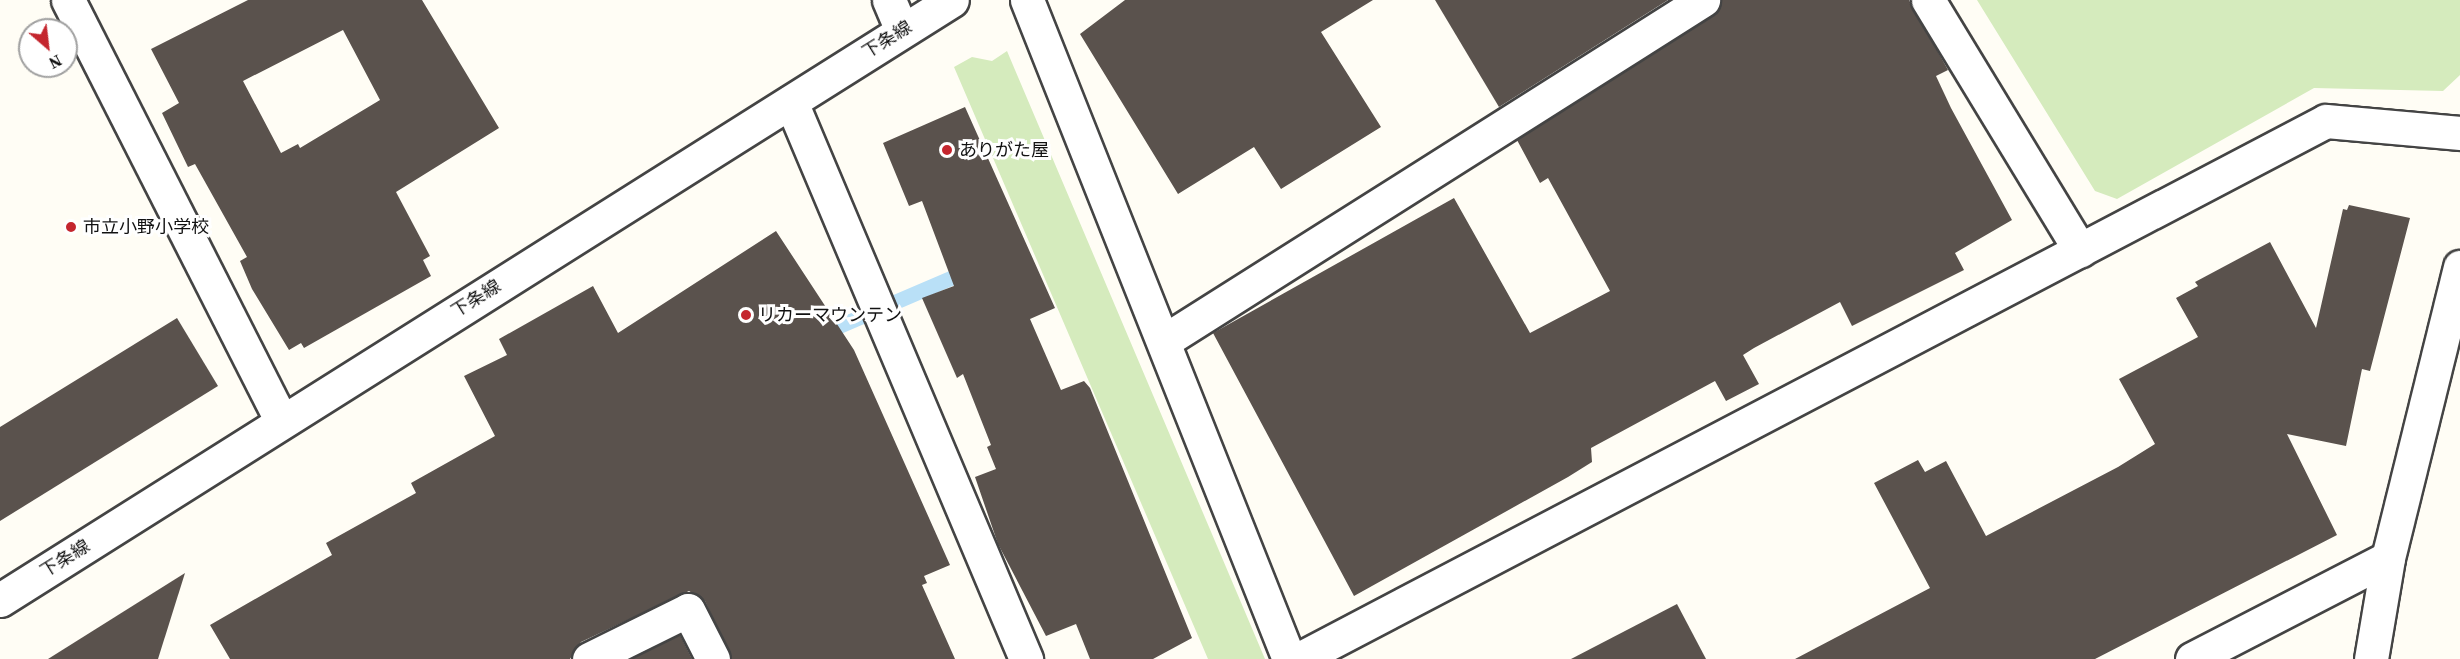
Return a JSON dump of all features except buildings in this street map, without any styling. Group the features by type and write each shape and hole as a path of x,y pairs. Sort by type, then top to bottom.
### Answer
{"street":[{"path":"68,0 282,421"},
{"path":"890,0 902,30"},
{"name":"下条線","path":"0,600 952,0"},
{"path":"1027,0 1289,659"},
{"path":"1164,341 1703,0"},
{"path":"1928,0 2080,250"},
{"path":"791,102 1026,659"},
{"path":"1299,659 2326,121 2460,133"},
{"path":"2371,659 2388,558 2460,267"},
{"path":"2192,659 2388,558"},
{"path":"589,659 688,610 713,659"}],"green space":[{"path":"1977,0 2460,0 2460,75 2443,91 2314,88 2117,199 2095,191"},
{"path":"1007,51 1265,659 1208,659 954,67 972,57 992,61"}],"waterway":[{"path":"820,334 969,270"}],"place":[{"name":"ありがた屋","path":"947,150"},
{"name":"市立小野小学校","path":"71,227"},
{"name":"リカーマウンテン","path":"746,315"}]}
